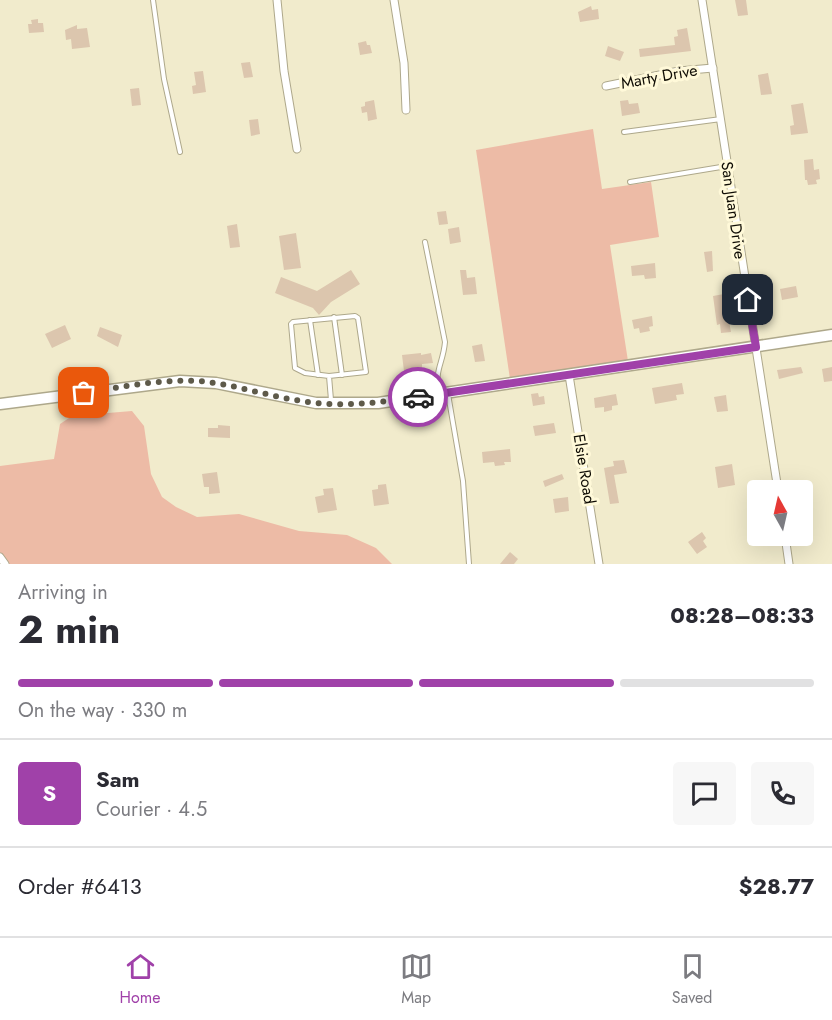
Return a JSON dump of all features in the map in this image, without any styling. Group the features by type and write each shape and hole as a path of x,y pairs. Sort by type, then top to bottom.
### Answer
{"street":[{"path":"277,0 284,71 297,149"},
{"path":"394,0 404,63 406,110"},
{"name":"San Juan Drive","path":"702,0 776,480"},
{"name":"Marty Drive","path":"606,86 679,71 713,68"},
{"path":"0,404 180,381 216,384 296,400 331,404 378,403 832,335"},
{"name":"Elsie Road","path":"569,375 599,564"},
{"path":"786,546 789,564"},
{"path":"0,557 5,564"}],"lane":[{"path":"153,0 165,88 180,152"},
{"path":"624,132 721,119"},
{"path":"630,182 727,166"},
{"path":"425,242 445,342 444,356 436,377 443,393 463,481 469,564"},
{"path":"351,315 358,318 366,369 364,373 329,376 299,371 293,365 291,324 334,317 351,315"},
{"path":"334,317 342,375"},
{"path":"310,320 318,375"},
{"path":"329,376 331,404"}],"shaded area":[{"path":"593,129 602,189 651,182 659,237 610,245 628,361 510,379 476,150"},
{"path":"132,411 144,426 151,474 162,497 176,507 197,517 239,514 299,531 347,535 376,548 392,564 0,564 0,466 54,459 60,424 72,416"}],"building":[{"path":"735,0 746,0 748,15 738,16"},
{"path":"591,6 592,10 598,9 599,19 580,22 578,12"},
{"path":"38,19 38,23 43,23 44,32 29,33 28,24 32,24 31,20"},
{"path":"77,25 77,29 87,28 90,47 72,49 71,39 66,40 65,30"},
{"path":"687,28 691,51 640,57 639,49 675,45 674,37 678,36 677,30"},
{"path":"366,41 372,53 360,55 358,43"},
{"path":"608,46 624,52 620,61 605,56"},
{"path":"250,62 253,77 244,78 241,63"},
{"path":"203,71 206,92 193,94 192,86 196,85 194,72"},
{"path":"768,73 772,94 761,95 758,75"},
{"path":"139,88 141,105 132,106 130,89"},
{"path":"374,100 377,119 368,121 367,112 362,113 361,107 365,106 365,102"},
{"path":"628,100 629,104 638,103 640,113 622,116 620,101"},
{"path":"803,103 808,133 791,135 790,126 794,125 791,105"},
{"path":"258,119 260,134 251,136 249,120"},
{"path":"813,159 814,170 819,169 820,179 816,180 817,184 808,185 805,180 804,160"},
{"path":"446,211 448,224 439,225 437,212"},
{"path":"237,224 240,247 230,248 227,226"},
{"path":"459,227 461,242 450,244 448,229"},
{"path":"296,233 301,268 284,270 279,236"},
{"path":"712,251 713,271 707,272 704,252"},
{"path":"655,263 656,278 645,279 644,275 632,276 631,266"},
{"path":"351,270 360,284 331,302 319,315 313,308 275,293 281,277 317,291"},
{"path":"460,270 466,270 467,278 475,277 477,294 463,295"},
{"path":"796,286 798,297 782,300 780,289"},
{"path":"724,294 731,332 721,333 720,324 717,325 713,296"},
{"path":"652,316 653,326 649,327 650,331 640,333 639,328 634,329 632,320"},
{"path":"65,325 71,339 52,348 45,334"},
{"path":"100,327 122,335 118,347 97,336"},
{"path":"482,344 485,361 475,362 472,346"},
{"path":"421,353 421,355 431,353 433,363 422,364 422,369 404,371 402,355"},
{"path":"801,367 803,373 779,379 777,370"},
{"path":"832,367 832,381 824,382 822,369"},
{"path":"682,383 684,394 676,395 677,400 655,404 652,388"},
{"path":"538,393 539,397 544,396 545,404 533,406 531,394"},
{"path":"616,394 618,405 612,406 612,410 604,412 604,407 595,408 594,398"},
{"path":"726,395 728,411 717,412 714,397"},
{"path":"554,423 556,433 535,436 533,426"},
{"path":"218,425 230,426 230,438 208,437 208,428 218,428"},
{"path":"510,449 511,462 495,466 494,462 483,463 482,452"},
{"path":"624,460 627,473 614,475 619,503 610,504 604,468 614,466 613,461"},
{"path":"732,464 735,485 718,488 715,467"},
{"path":"217,472 220,493 209,494 209,487 204,487 202,474"},
{"path":"562,474 564,479 545,487 543,481"},
{"path":"386,484 389,504 374,506 372,490 378,489 378,485"},
{"path":"333,488 337,510 318,513 315,497 324,495 323,489"},
{"path":"568,497 569,511 555,513 553,499"},
{"path":"702,532 706,538 703,541 707,547 697,554 688,542"},
{"path":"510,552 518,559 514,564 500,564"}],"way so far":[{"path":"84,393 162,381 198,381 316,403 378,403 418,397"}],"route":[{"path":"418,397 756,347 748,300"}]}
